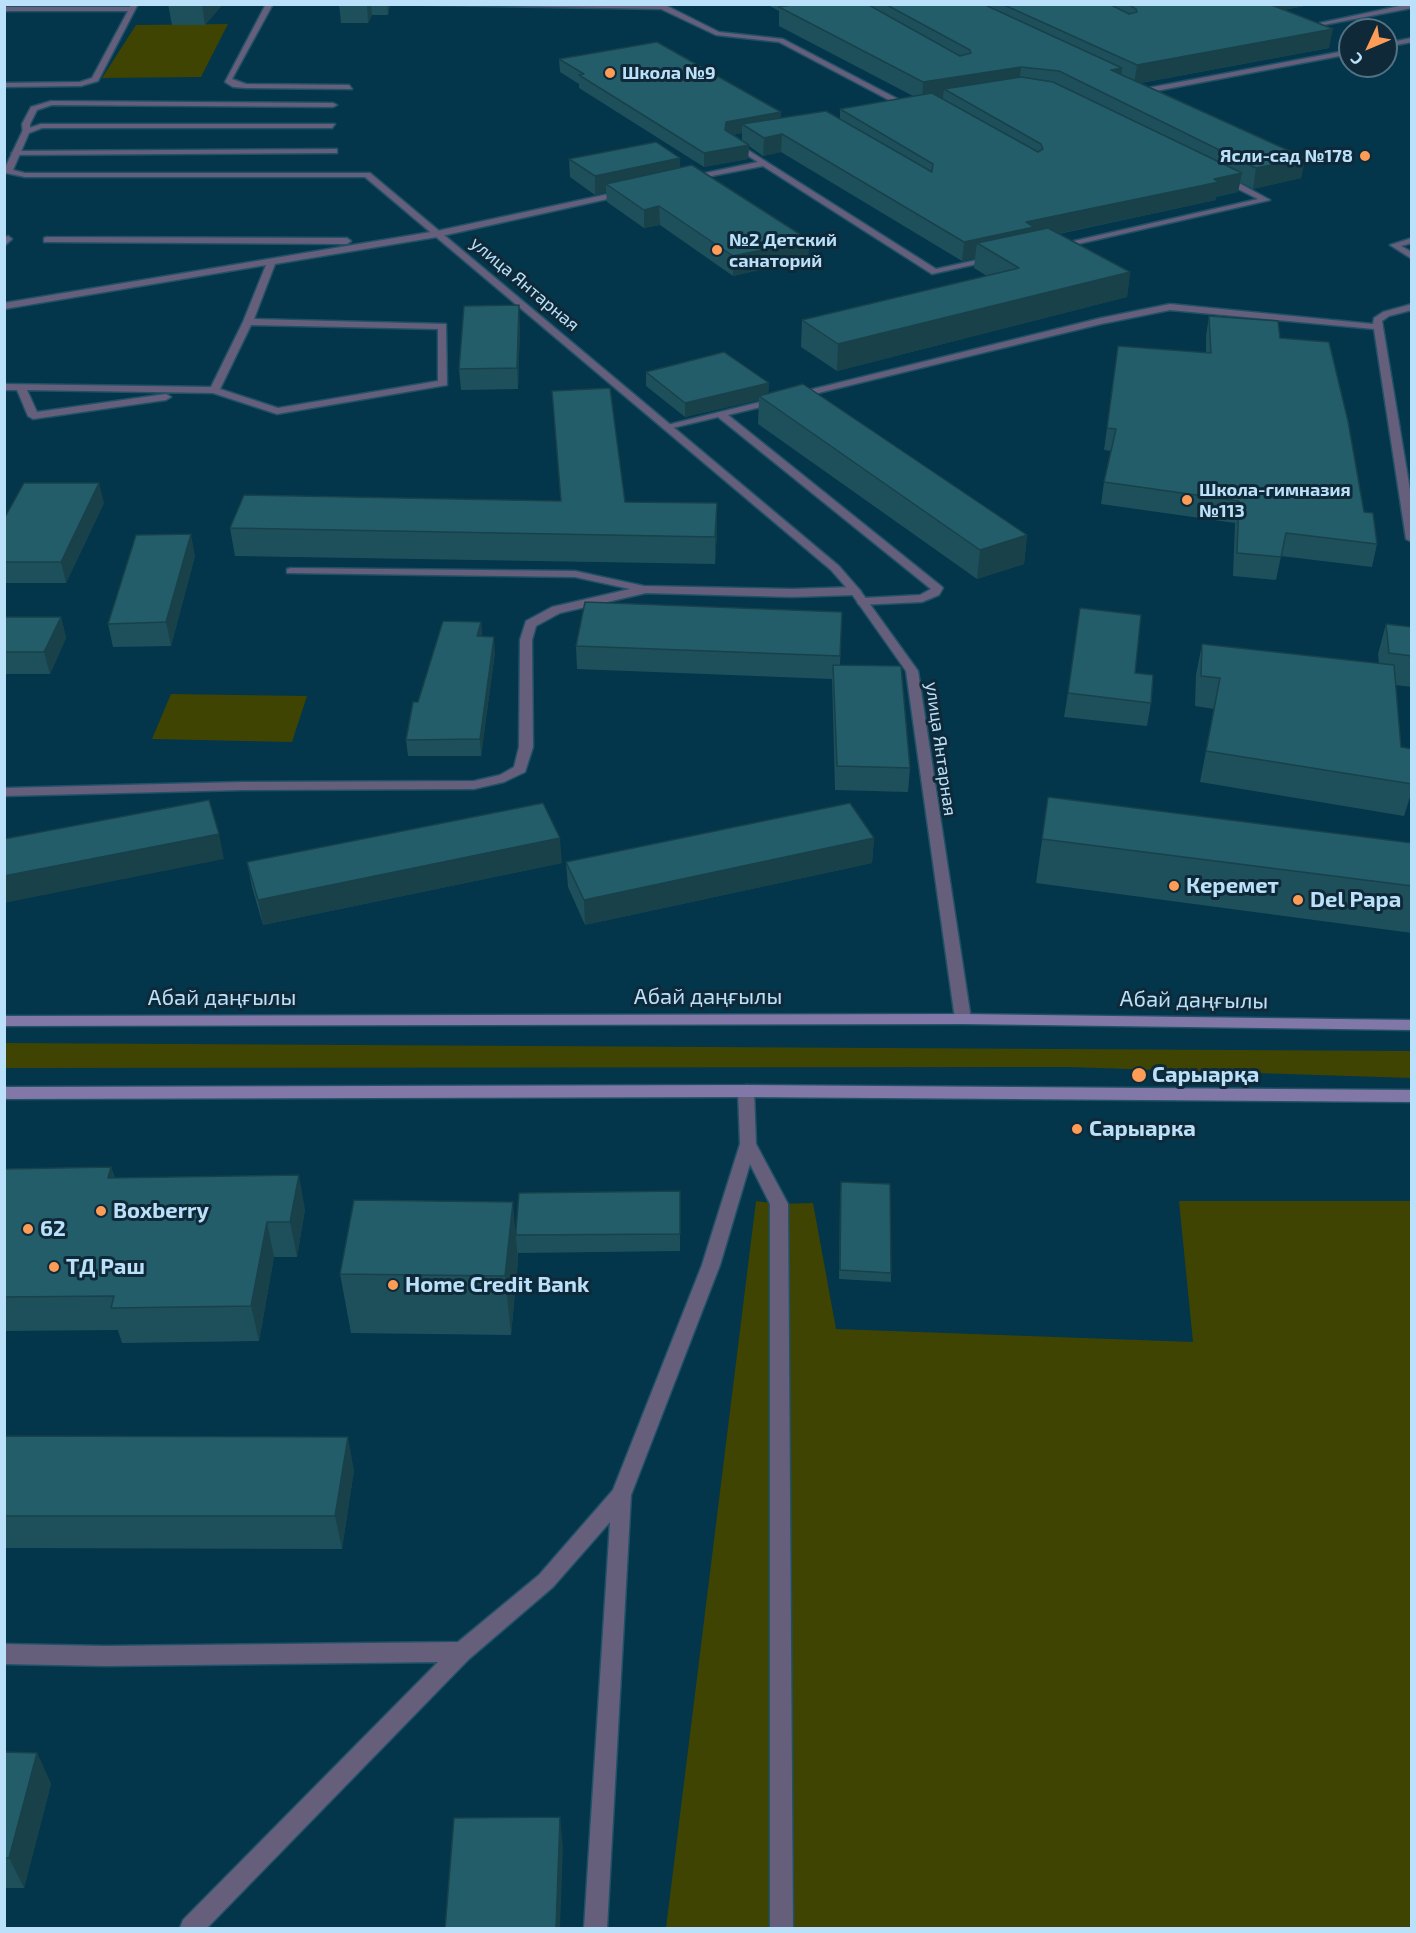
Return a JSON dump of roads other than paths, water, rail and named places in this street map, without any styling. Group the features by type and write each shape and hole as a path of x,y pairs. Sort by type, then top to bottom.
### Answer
{"main road":[{"name":"Абай даңғылы","path":"4,1021 963,1019 1412,1025"},
{"path":"4,1093 746,1091 1412,1096"}],"street":[{"path":"270,4 228,80 246,87 349,87"},
{"path":"393,4 658,6 717,33 781,40 916,107 890,111"},
{"path":"1323,23 1412,6"},
{"path":"4,9 131,10"},
{"path":"4,14 131,10"},
{"path":"4,85 81,84 95,79 131,10"},
{"path":"1131,88 1140,92 1338,54"},
{"path":"333,105 51,103 34,110 15,153 334,152"},
{"path":"26,132 52,125 332,126"},
{"path":"740,138 729,140 935,272 1004,257"},
{"name":"улица Янтарная","path":"15,153 9,171 24,176 367,175 835,568 859,596 912,671 963,1019"},
{"path":"685,180 764,163"},
{"path":"1050,247 1266,200 1213,173"},
{"path":"4,306 437,234 639,189"},
{"path":"47,240 389,241"},
{"path":"1412,240 1394,245 1412,256"},
{"path":"214,390 248,322 273,261"},
{"path":"668,426 1101,321 1170,307 1378,327"},
{"path":"1412,307 1386,314 1377,320 1412,539"},
{"path":"4,388 214,390 277,411 443,383 443,326 248,322"},
{"path":"21,387 33,416 214,390"},
{"path":"291,571 575,574 646,589 922,598 935,593 937,588 721,414"},
{"path":"4,792 231,786 474,784 504,778 520,769 526,747 526,640 530,624 556,610 646,589"},
{"path":"596,1929 621,1495 711,1265 748,1144 746,1091"},
{"path":"748,1144 778,1204 782,1929"},
{"path":"191,1929 462,1652 546,1581 621,1495"},
{"path":"4,1654 106,1656 462,1652"}],"place":[{"name":"Школа №9","path":"610,73"},
{"name":"Ясли-сад №178","path":"1365,156"},
{"name":"№2 Детский санаторий","path":"717,250"},
{"name":"Школа-гимназия №113","path":"1187,500"},
{"name":"Керемет","path":"1174,886"},
{"name":"Del Papa","path":"1298,900"},
{"name":"Сарыарқа","path":"1139,1075"},
{"name":"Сарыарка","path":"1077,1129"},
{"name":"Boxberry","path":"101,1211"},
{"name":"62","path":"28,1229"},
{"name":"ТД Раш","path":"54,1267"},
{"name":"Home Credit Bank","path":"393,1285"}]}
